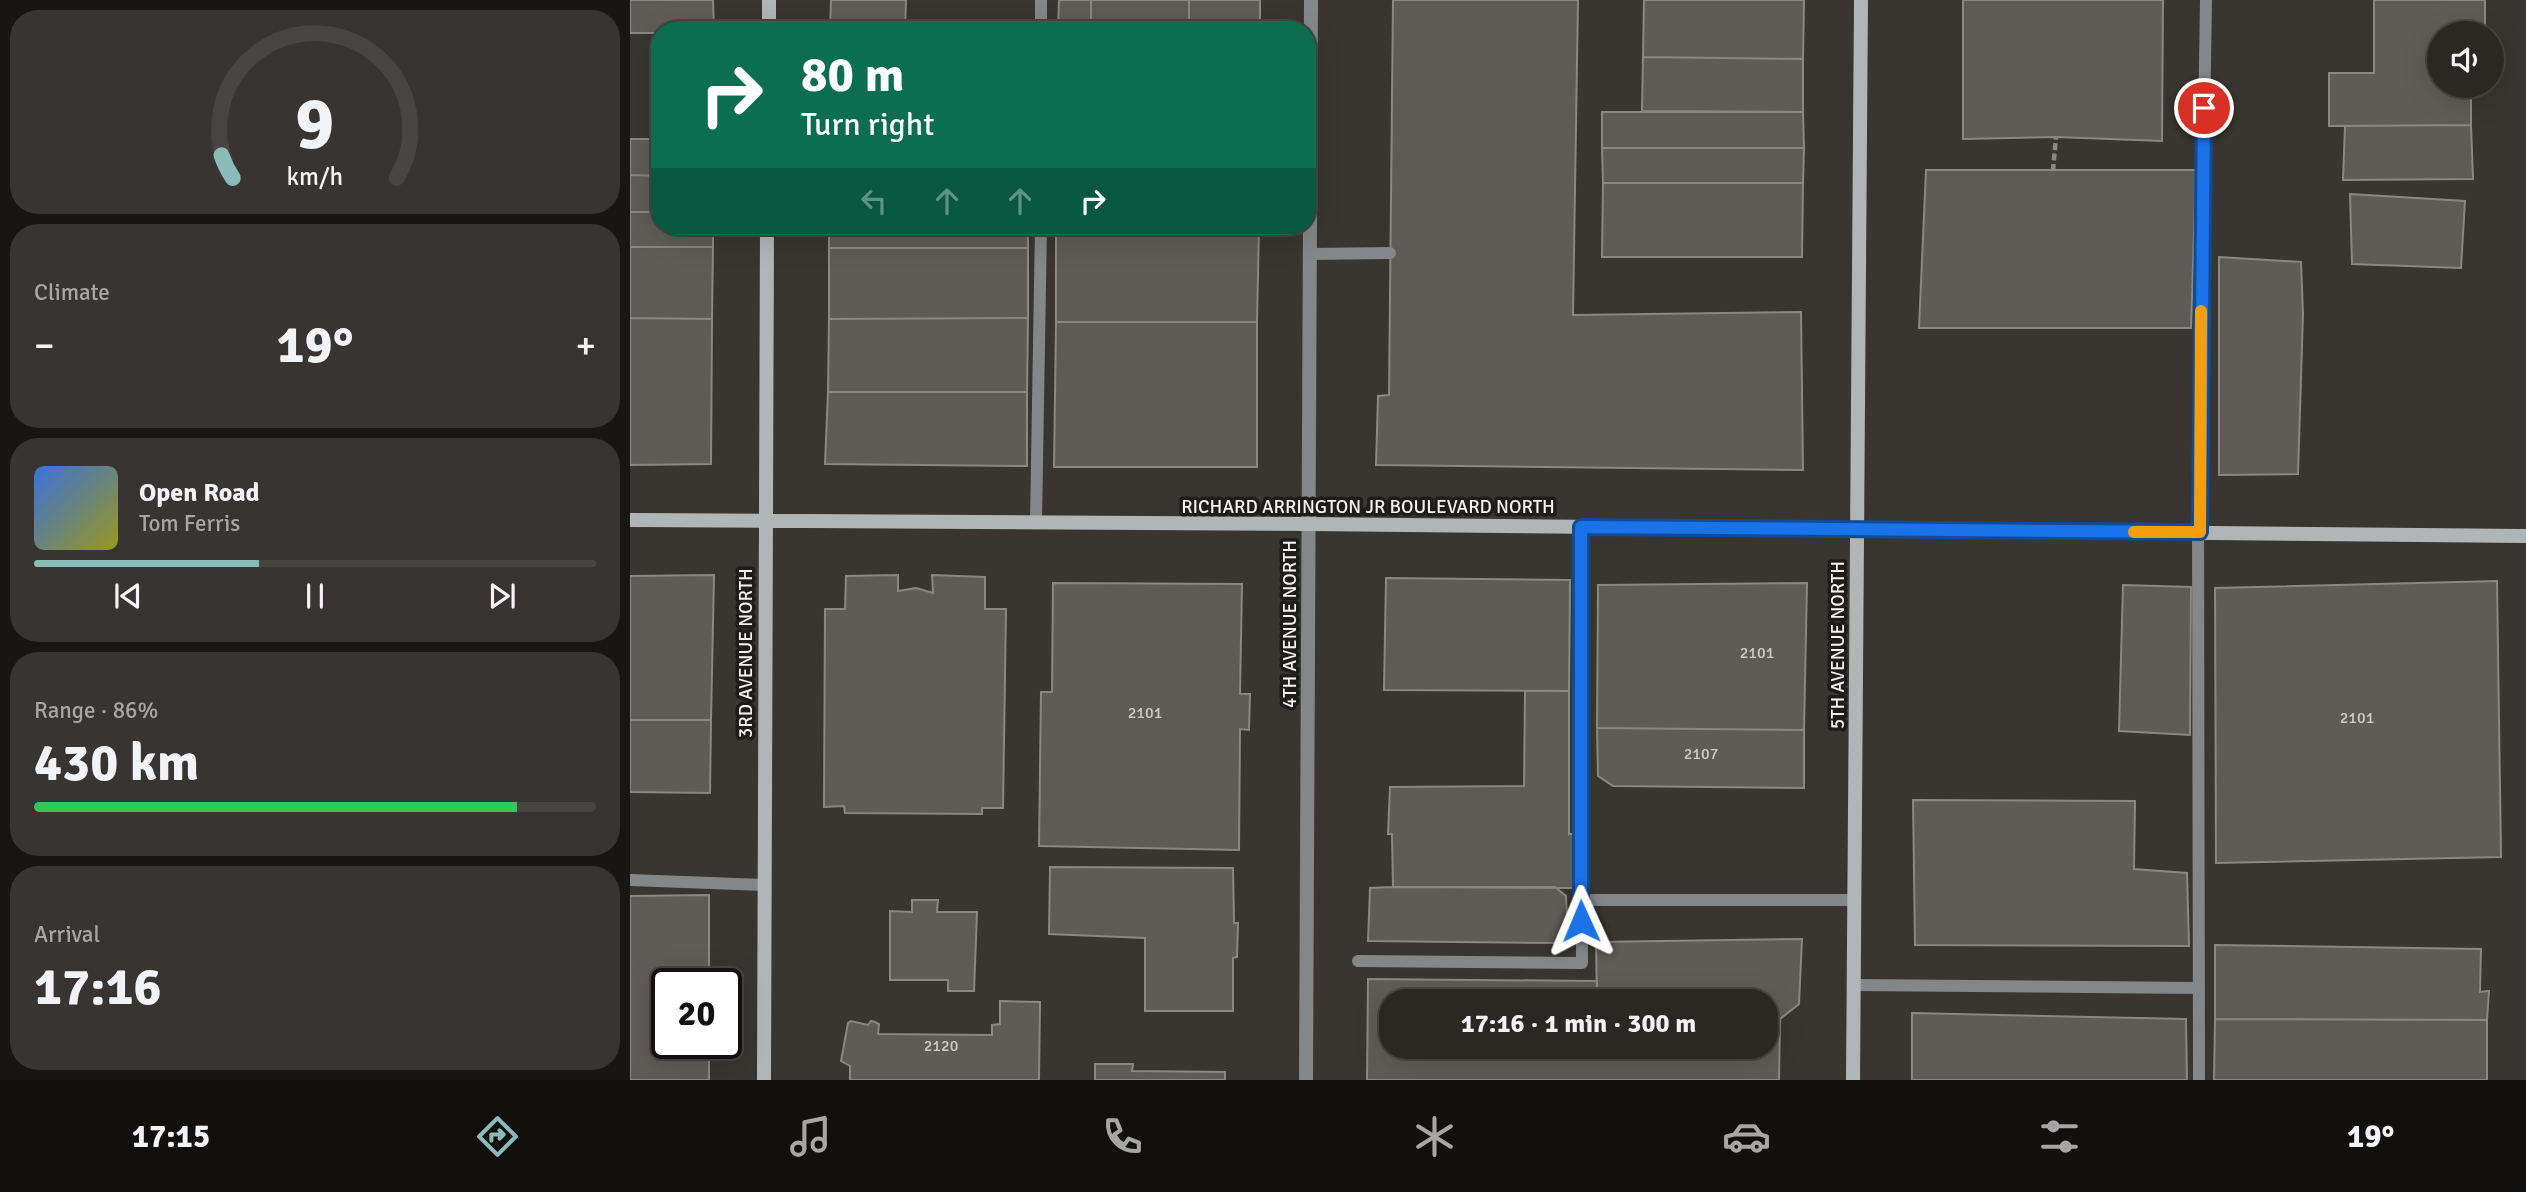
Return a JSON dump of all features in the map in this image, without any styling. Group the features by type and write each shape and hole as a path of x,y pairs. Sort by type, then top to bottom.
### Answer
{"main road":[{"path":"769,0 769,21"},
{"name":"5TH AVENUE NORTH","path":"1853,1080 1861,0"},
{"name":"3RD AVENUE NORTH","path":"764,1080 767,235"},
{"name":"RICHARD ARRINGTON JR BOULEVARD NORTH","path":"630,520 2526,536"}],"street":[{"name":"4TH AVENUE NORTH","path":"1311,0 1311,21"},
{"name":"4TH AVENUE NORTH","path":"1306,1080 1310,235"}],"lane":[{"path":"1041,0 1041,21"},
{"path":"2199,1080 2199,506 2206,0"},
{"path":"1036,522 1041,235"},
{"path":"1310,254 1390,253"},
{"path":"1357,961 1582,963 1581,527"},
{"path":"630,880 764,884"},
{"path":"1581,900 1854,900"},
{"path":"1853,985 2199,988"}],"path":[{"path":"2053,171 2056,137"}],"building":[{"path":"630,0 713,0 714,21 651,21 651,33 630,33"},
{"path":"831,0 906,0 905,21 830,21"},
{"path":"1059,0 1091,0 1091,21 1058,21"},
{"path":"1091,0 1189,0 1189,21 1091,21"},
{"path":"1189,0 1260,0 1260,21 1189,21"},
{"path":"1393,0 1578,0 1573,315 1801,312 1803,470 1376,465 1378,396 1389,395"},
{"path":"1644,0 1804,0 1803,59 1643,57"},
{"path":"1963,0 2163,0 2162,141 2056,137 1963,139"},
{"path":"2374,0 2485,0 2485,21 2427,21 2427,98 2471,98 2471,125 2329,126 2329,73 2374,73"},
{"path":"1643,57 1803,59 1803,112 1642,111"},
{"path":"1602,112 1803,112 1804,148 1602,148"},
{"path":"2471,125 2473,179 2343,180 2345,126"},
{"path":"630,139 651,139 651,176 630,175"},
{"path":"1602,148 1804,148 1803,183 1603,183"},
{"path":"1926,170 2196,170 2191,328 1919,328"},
{"path":"630,175 651,176 651,212 630,212"},
{"path":"1603,183 1803,183 1802,257 1602,257"},
{"path":"2350,194 2465,201 2461,268 2352,264"},
{"path":"630,212 651,212 651,235 713,235 713,247 630,247"},
{"path":"829,235 1028,235 1028,248 829,248"},
{"path":"1056,235 1259,235 1257,322 1056,322"},
{"path":"630,247 713,247 712,319 630,318"},
{"path":"829,248 1028,248 1028,318 829,319"},
{"path":"2219,257 2301,262 2303,314 2298,474 2219,475"},
{"path":"630,318 712,319 711,464 630,465"},
{"path":"1028,318 1027,392 828,392 829,319"},
{"path":"1056,322 1257,322 1257,467 1054,467"},
{"path":"828,392 1027,392 1027,466 825,464"},
{"path":"714,575 711,720 630,720 630,576"},
{"path":"898,575 898,591 916,588 933,593 932,575 985,577 985,609 1006,609 1003,808 982,808 982,814 845,813 844,806 824,807 825,609 845,609 846,576"},
{"path":"1386,578 1570,580 1569,691 1384,690"},
{"path":"2497,581 2501,857 2216,863 2215,588"},
{"path":"1053,583 1242,584 1240,694 1250,694 1249,730 1240,729 1239,850 1039,846 1041,692 1052,692"},
{"path":"1807,583 1804,730 1597,728 1598,585"},
{"path":"2123,585 2191,587 2190,735 2119,731"},
{"path":"1525,691 1569,691 1569,834 1574,834 1573,888 1393,887 1392,834 1388,834 1390,787 1524,786"},
{"path":"630,720 711,720 710,793 630,792"},
{"path":"1597,728 1804,730 1804,788 1613,786 1598,776"},
{"path":"1913,800 2135,801 2134,869 2187,873 2189,946 1915,945"},
{"path":"1050,867 1233,868 1234,923 1238,923 1237,957 1233,958 1233,1011 1145,1011 1145,938 1049,934"},
{"path":"1555,887 1566,896 1568,934 1558,943 1368,941 1370,888"},
{"path":"709,895 709,968 651,968 651,1059 709,1059 709,1080 630,1080 630,896"},
{"path":"912,900 938,900 937,912 977,912 974,991 948,991 948,980 890,980 890,911 912,912"},
{"path":"1802,939 1799,1004 1778,1019 1778,989 1597,989 1596,942"},
{"path":"2215,945 2481,949 2480,992 2489,991 2487,1020 2215,1019"},
{"path":"1368,979 1597,981 1597,989 1379,989 1379,1059 1778,1059 1780,1019 1779,1080 1367,1080"},
{"path":"1000,1001 1040,1002 1039,1080 850,1080 850,1066 841,1061 848,1023 851,1021 868,1025 871,1021 875,1022 879,1024 878,1034 992,1035 992,1025 1000,1024"},
{"path":"1912,1013 2186,1019 2187,1080 1912,1080"},
{"path":"2215,1019 2487,1020 2487,1080 2214,1080"},
{"path":"1095,1064 1133,1064 1132,1071 1225,1072 1225,1080 1095,1080"}],"slow traffic":[{"path":"2134,532 2200,532 2201,311"}],"route":[{"path":"1581,921 1581,527 2200,532 2204,108"}]}
